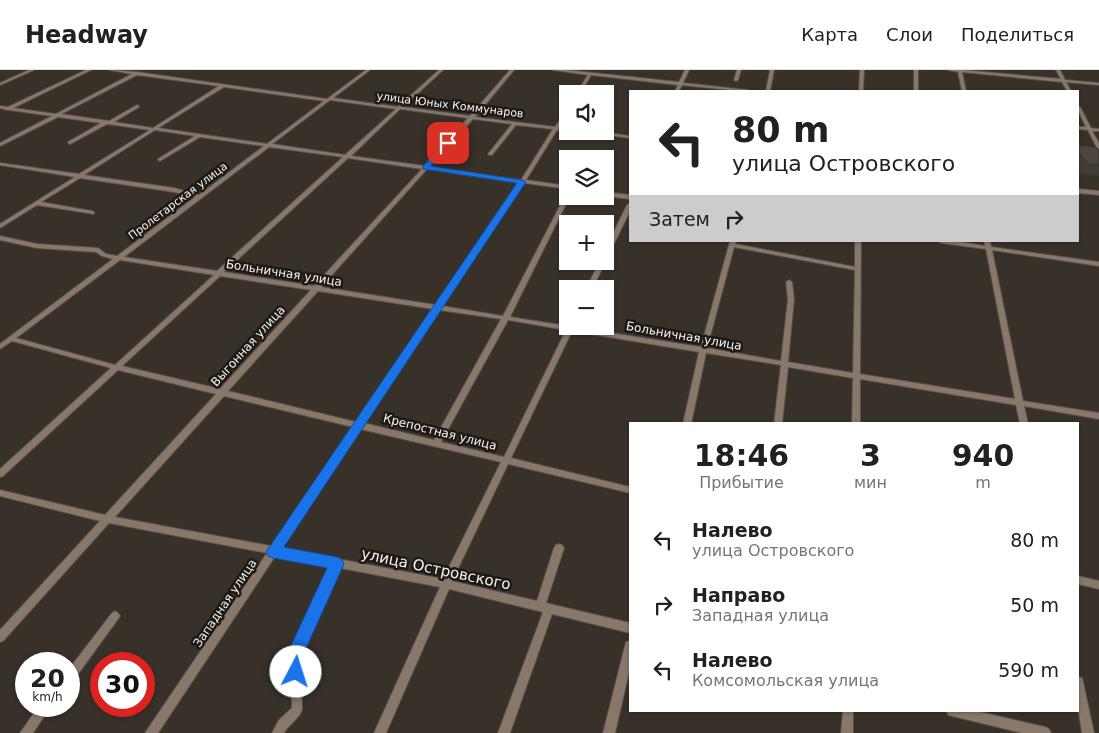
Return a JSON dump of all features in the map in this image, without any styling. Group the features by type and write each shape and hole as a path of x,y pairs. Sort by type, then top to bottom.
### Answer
{"street":[{"path":"0,84 32,70"},
{"path":"0,112 89,70"},
{"name":"улица Юных Коммунаров","path":"111,70 329,100 559,128"},
{"name":"Пролетарская улица","path":"0,347 368,70"},
{"path":"0,474 114,367 441,70"},
{"name":"Выгонная улица","path":"0,637 471,118 512,70"},
{"path":"555,70 738,90"},
{"path":"677,90 687,70"},
{"path":"736,80 739,70"},
{"path":"768,90 772,70"},
{"path":"861,90 862,70"},
{"path":"916,70 916,90"},
{"path":"950,70 1099,84"},
{"path":"960,70 964,90"},
{"path":"1058,70 1068,90"},
{"path":"582,85 588,73"},
{"path":"0,145 137,74"},
{"path":"0,226 224,86"},
{"path":"70,143 137,106"},
{"path":"0,107 559,187"},
{"path":"1079,109 1099,148"},
{"path":"490,154 515,123"},
{"name":"Западная улица","path":"151,733 522,182 559,124"},
{"path":"1079,128 1099,130"},
{"path":"614,135 629,137"},
{"path":"160,160 198,136"},
{"path":"0,164 174,190 200,197"},
{"path":"1079,191 1099,193"},
{"path":"614,195 629,197"},
{"path":"36,203 92,213"},
{"path":"436,443 505,319 563,205"},
{"path":"614,238 629,207"},
{"name":"Больничная улица","path":"0,238 37,246 98,250 104,255 119,258 505,319 559,326"},
{"path":"856,422 858,242"},
{"path":"956,242 987,244 1099,264"},
{"path":"687,422 732,243 857,269"},
{"path":"987,244 1024,422"},
{"path":"778,422 791,299 789,282"},
{"path":"380,733 446,584 566,335"},
{"name":"Больничная улица","path":"614,335 1099,416"},
{"name":"Крепостная улица","path":"11,339 114,367 629,490"},
{"name":"улица Островского","path":"0,492 108,519 446,584 629,628"},
{"path":"504,733 544,608 560,548"},
{"path":"278,733 282,724 297,710 296,652 337,564"},
{"path":"1079,580 1099,585"},
{"path":"80,662 115,616"},
{"path":"609,733 629,650"},
{"path":"1079,687 1088,733"},
{"path":"847,733 848,712"},
{"path":"956,712 1046,733"},
{"path":"26,733 38,717"}],"building":[{"path":"1079,145 1095,147 1099,150 1099,165 1087,164 1079,155"}],"route":[{"path":"296,672 296,652 337,564 273,552 522,182 425,167 448,143"}]}
